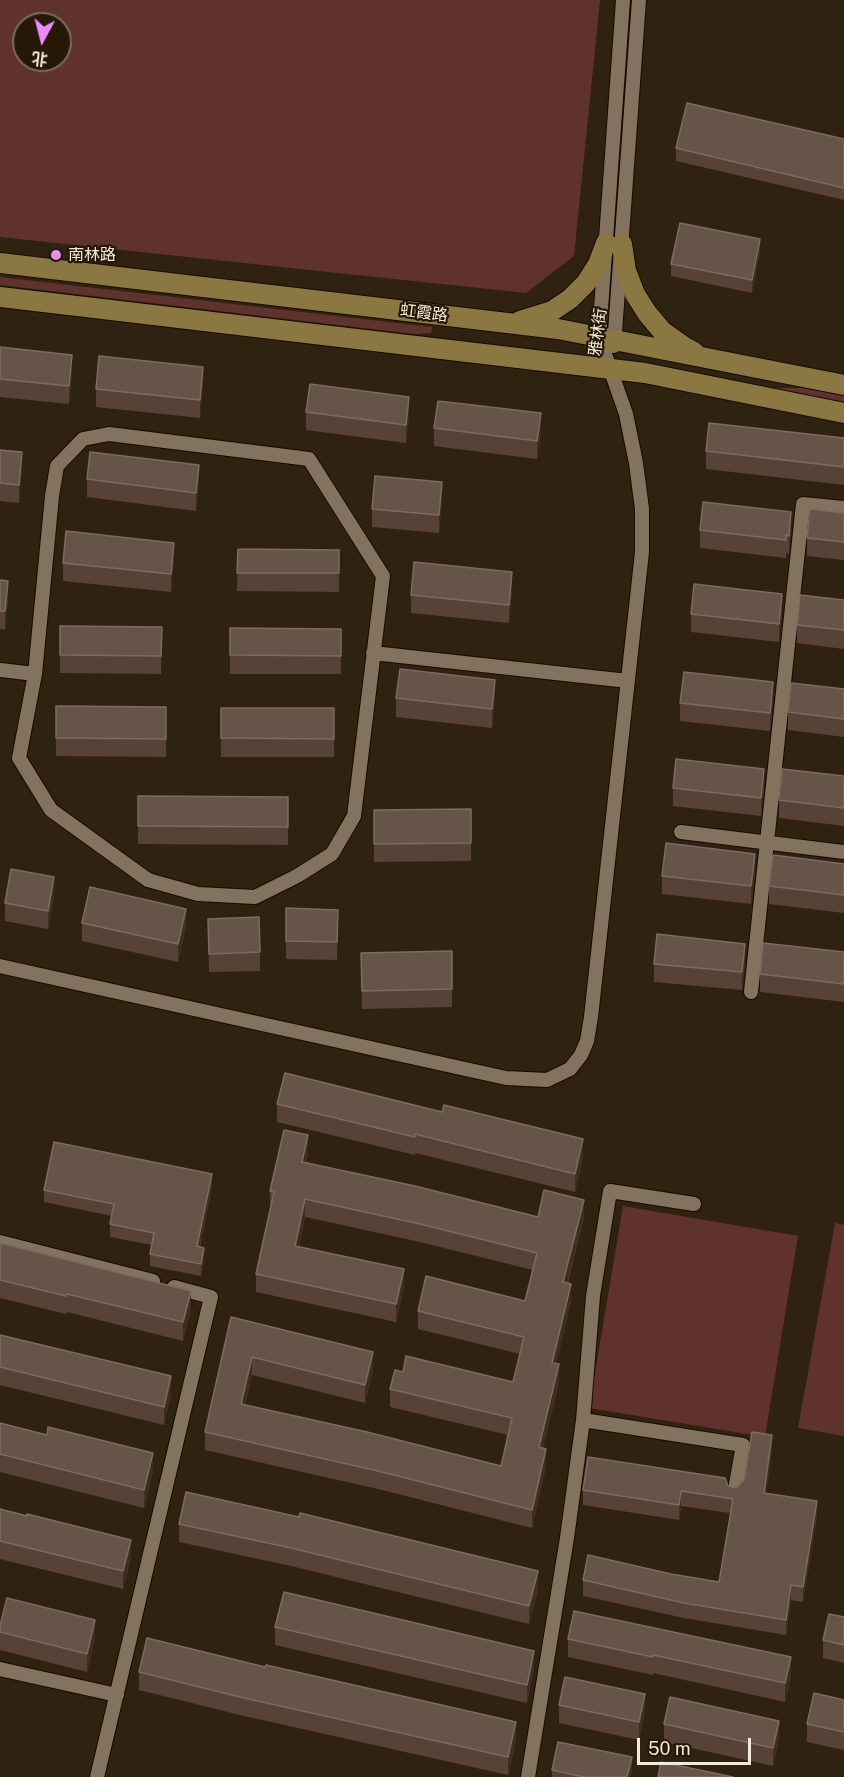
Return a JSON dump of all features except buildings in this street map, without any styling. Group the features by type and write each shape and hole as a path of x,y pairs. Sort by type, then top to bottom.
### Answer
{"street":[{"name":"雅林街","path":"614,244 622,0"},
{"name":"雅林街","path":"610,369 607,339 614,244 639,0"},
{"path":"508,323 531,319 552,311 570,299 586,283 597,264 614,244 635,294 647,313 662,331 683,346 707,358"},
{"name":"虹霞路","path":"0,263 558,329 844,385"},
{"name":"虹霞路","path":"0,297 645,373 844,413"},
{"path":"0,966 506,1078 547,1080 570,1069 581,1055 588,1033 642,552 642,509 632,438 610,369"},
{"path":"109,434 309,459 383,576 354,816 332,854 297,876 255,897 198,894 148,880 51,810 19,758 34,674 57,466 82,439 109,434"},
{"path":"751,992 803,504 844,508"},
{"path":"374,653 628,681"},
{"path":"0,670 34,674"},
{"path":"681,832 844,852"},
{"path":"528,1777 567,1538 583,1420 593,1296 610,1191 694,1204"},
{"path":"0,1242 211,1297 97,1777"},
{"path":"583,1420 743,1445 734,1495"},
{"path":"0,1669 117,1695"}],"shaded area":[{"path":"0,0 600,0 574,256 526,293 0,237"},
{"path":"0,277 432,327 431,333 414,334 0,285"},
{"path":"775,388 819,388 844,393 844,405 774,392"},
{"path":"623,1206 798,1236 765,1437 589,1408"},
{"path":"835,1223 844,1225 844,1436 798,1428"}],"place":[{"name":"南林路","path":"56,255"}]}
